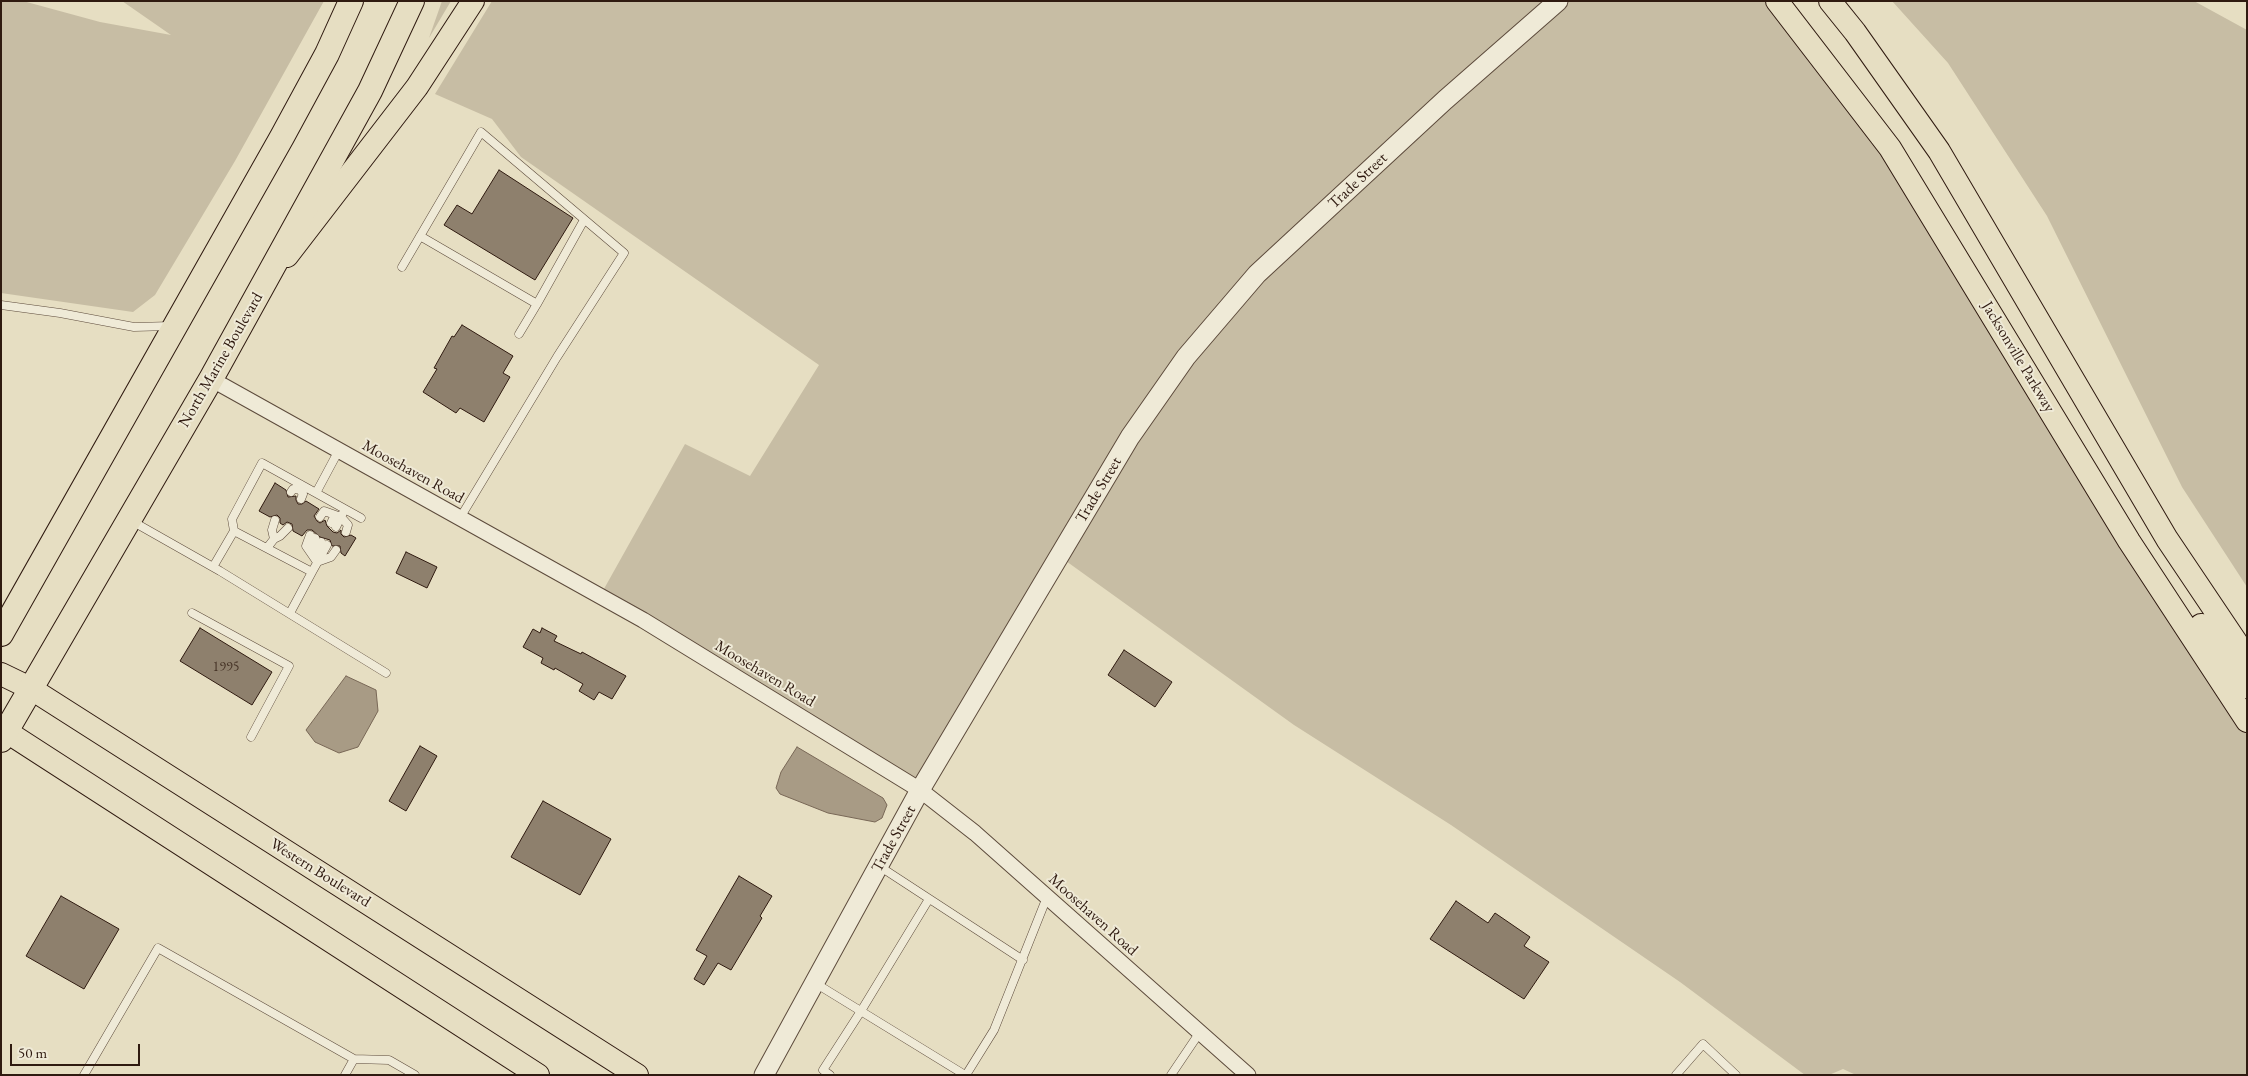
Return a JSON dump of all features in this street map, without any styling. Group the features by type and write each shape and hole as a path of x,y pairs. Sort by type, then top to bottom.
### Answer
{"highway":[{"path":"1,634 282,137 327,54 351,1"},
{"path":"255,298 370,91 412,1"},
{"name":"North Marine Boulevard","path":"3,733 211,379 255,298"}],"main road":[{"name":"North Marine Boulevard","path":"255,298 417,87 473,1"},
{"name":"Jacksonville Parkway","path":"1777,1 1890,148 2129,541 2247,721"},
{"path":"1830,1 1855,32 1939,151 2166,540 2247,658"},
{"path":"2129,541 2176,592 2247,687"},
{"name":"Western Boulevard","path":"1,674 30,688 637,1075"},
{"path":"3,733 538,1075"}],"street":[{"name":"Trade Street","path":"764,1075 920,790 1130,437 1186,357 1257,274 1445,100 1558,1"},
{"name":"Moosehaven Road","path":"211,379 643,620 920,790 975,833 1248,1075"}],"lane":[{"path":"402,267 481,132 624,253 557,357 460,518"},
{"path":"519,334 584,220"},
{"path":"420,236 537,304"},
{"path":"1,305 60,313 134,328 175,325"},
{"path":"316,493 339,450"},
{"path":"213,567 234,531 232,519 262,463 300,487 316,493 361,518"},
{"path":"290,492 293,488 300,487"},
{"path":"300,487 303,494 301,499"},
{"path":"345,509 341,517 328,522 324,511 341,517 348,525 346,532"},
{"path":"129,519 290,613 386,673"},
{"path":"274,538 272,530 275,520"},
{"path":"267,548 274,538 280,536 288,528"},
{"path":"234,531 312,572"},
{"path":"290,613 317,562 318,540 313,545 317,562"},
{"path":"317,562 332,557 336,550"},
{"path":"192,612 289,666 251,737"},
{"path":"879,866 1023,960"},
{"path":"815,982 965,1075 994,1030 1047,897"},
{"path":"830,1075 822,1070 861,1011 929,899"},
{"path":"84,1075 158,948 354,1059 389,1060 416,1075"},
{"path":"1171,1075 1200,1032"},
{"path":"1676,1075 1703,1044 1736,1075"},
{"path":"345,1075 354,1059"}],"shaded area":[{"path":"1,1 23,1 100,22 171,35 122,1 324,1 235,161 155,295 133,312 1,293"},
{"path":"442,1 451,1 429,38"},
{"path":"492,1 1777,1 1890,148 2247,721 2247,1075 1856,1075 1843,1069 1829,1075 1805,1075 1680,982 1451,825 1294,725 1059,556 920,790 600,596 685,444 750,476 819,365 521,157 492,119 435,94"},
{"path":"1892,1 2194,1 2247,30 2247,587 2182,487 2047,216 1948,63"},
{"path":"346,676 376,690 378,711 358,747 339,753 315,742 306,730"},
{"path":"797,747 883,798 887,805 882,818 875,822 828,813 780,794 776,788 781,772"}],"building":[{"path":"499,170 573,218 535,280 444,225 457,205 472,214"},
{"path":"462,325 513,356 503,373 510,377 484,422 460,408 456,413 423,392 437,369 434,368 452,336 454,337"},
{"path":"275,483 286,490 288,497 296,496 298,504 306,501 319,509 314,516 317,521 320,523 325,520 327,526 333,532 337,533 341,530 341,534 344,537 351,535 356,538 345,556 341,553 340,546 332,546 330,540 320,537 312,530 307,530 302,536 293,531 292,524 287,522 283,525 280,523 280,518 277,515 270,517 259,511"},
{"path":"406,552 437,567 427,588 396,573"},
{"path":"200,628 272,672 252,705 180,661"},
{"path":"542,628 557,636 554,641 581,654 582,652 626,676 612,699 599,692 594,700 579,691 583,684 555,668 554,670 541,663 543,658 523,647 533,629 540,633"},
{"path":"1124,650 1172,682 1155,707 1108,675"},
{"path":"420,746 437,756 406,811 389,801"},
{"path":"543,801 611,839 580,895 511,857"},
{"path":"739,876 772,896 760,916 762,918 731,970 718,963 704,985 694,979 707,956 696,950"},
{"path":"61,896 119,929 84,989 26,956"},
{"path":"1456,901 1488,923 1495,913 1530,937 1524,946 1549,962 1524,999 1430,939"}]}
